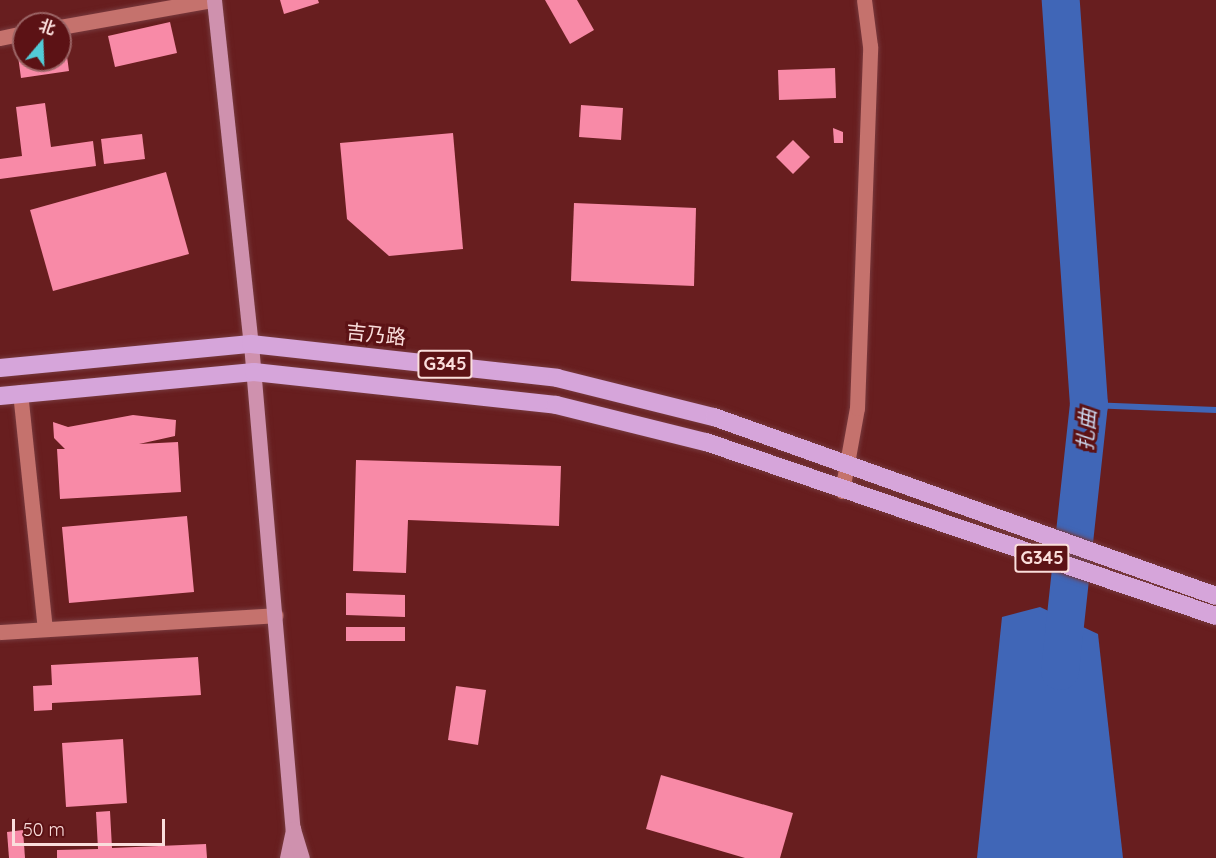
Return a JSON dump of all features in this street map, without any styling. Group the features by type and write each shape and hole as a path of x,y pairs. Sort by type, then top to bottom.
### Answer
{"highway":[{"name":"吉乃路","path":"0,368 251,344 556,378 714,417 1216,596"},
{"name":"G345","path":"0,396 20,392 254,372 556,405 706,442 867,500 1216,616"}],"main road":[{"path":"213,0 254,372 293,829 302,858"},
{"path":"287,858 293,829"}],"street":[{"path":"72,25 213,0"},
{"path":"842,491 850,466 857,408 870,46 864,0"},
{"path":"20,392 45,629"},
{"path":"0,632 275,615"}],"water":[{"path":"1040,607 1098,634 1123,858 977,858 1002,617"}],"building":[{"path":"280,0 318,0 319,3 284,14"},
{"path":"545,0 577,0 594,30 570,44"},
{"path":"170,22 177,53 115,67 108,36"},
{"path":"835,68 836,98 779,100 778,70"},
{"path":"20,72 62,72 21,78"},
{"path":"45,103 51,147 93,141 96,166 0,179 0,159 22,156 16,107"},
{"path":"581,105 623,108 621,140 579,137"},
{"path":"833,128 843,132 843,143 834,143"},
{"path":"453,133 463,249 389,256 347,219 340,143"},
{"path":"142,134 145,159 104,164 101,139"},
{"path":"793,140 810,157 793,174 776,157"},
{"path":"166,172 189,254 53,291 30,210"},
{"path":"574,203 696,208 694,286 571,281"},
{"path":"133,415 176,420 175,436 139,444 178,442 181,492 60,499 57,449 65,449 54,438 53,422 68,427"},
{"path":"356,460 561,466 559,526 408,520 406,573 353,571"},
{"path":"187,516 194,592 69,603 62,527"},
{"path":"346,593 405,595 405,617 346,615"},
{"path":"346,627 405,627 405,641 346,641"},
{"path":"198,657 201,695 52,703 52,710 34,711 33,686 52,685 51,665"},
{"path":"456,686 486,690 478,745 448,740"},
{"path":"123,739 127,803 66,807 62,743"},
{"path":"661,775 793,813 780,858 745,858 646,829"},
{"path":"110,811 112,848 206,844 207,858 57,858 57,850 98,849 96,812"},
{"path":"23,830 25,858 9,858 7,832"}],"waterway":[{"name":"扎曲","path":"1060,671 1089,405 1061,0"},
{"path":"1089,405 1216,410"}]}
